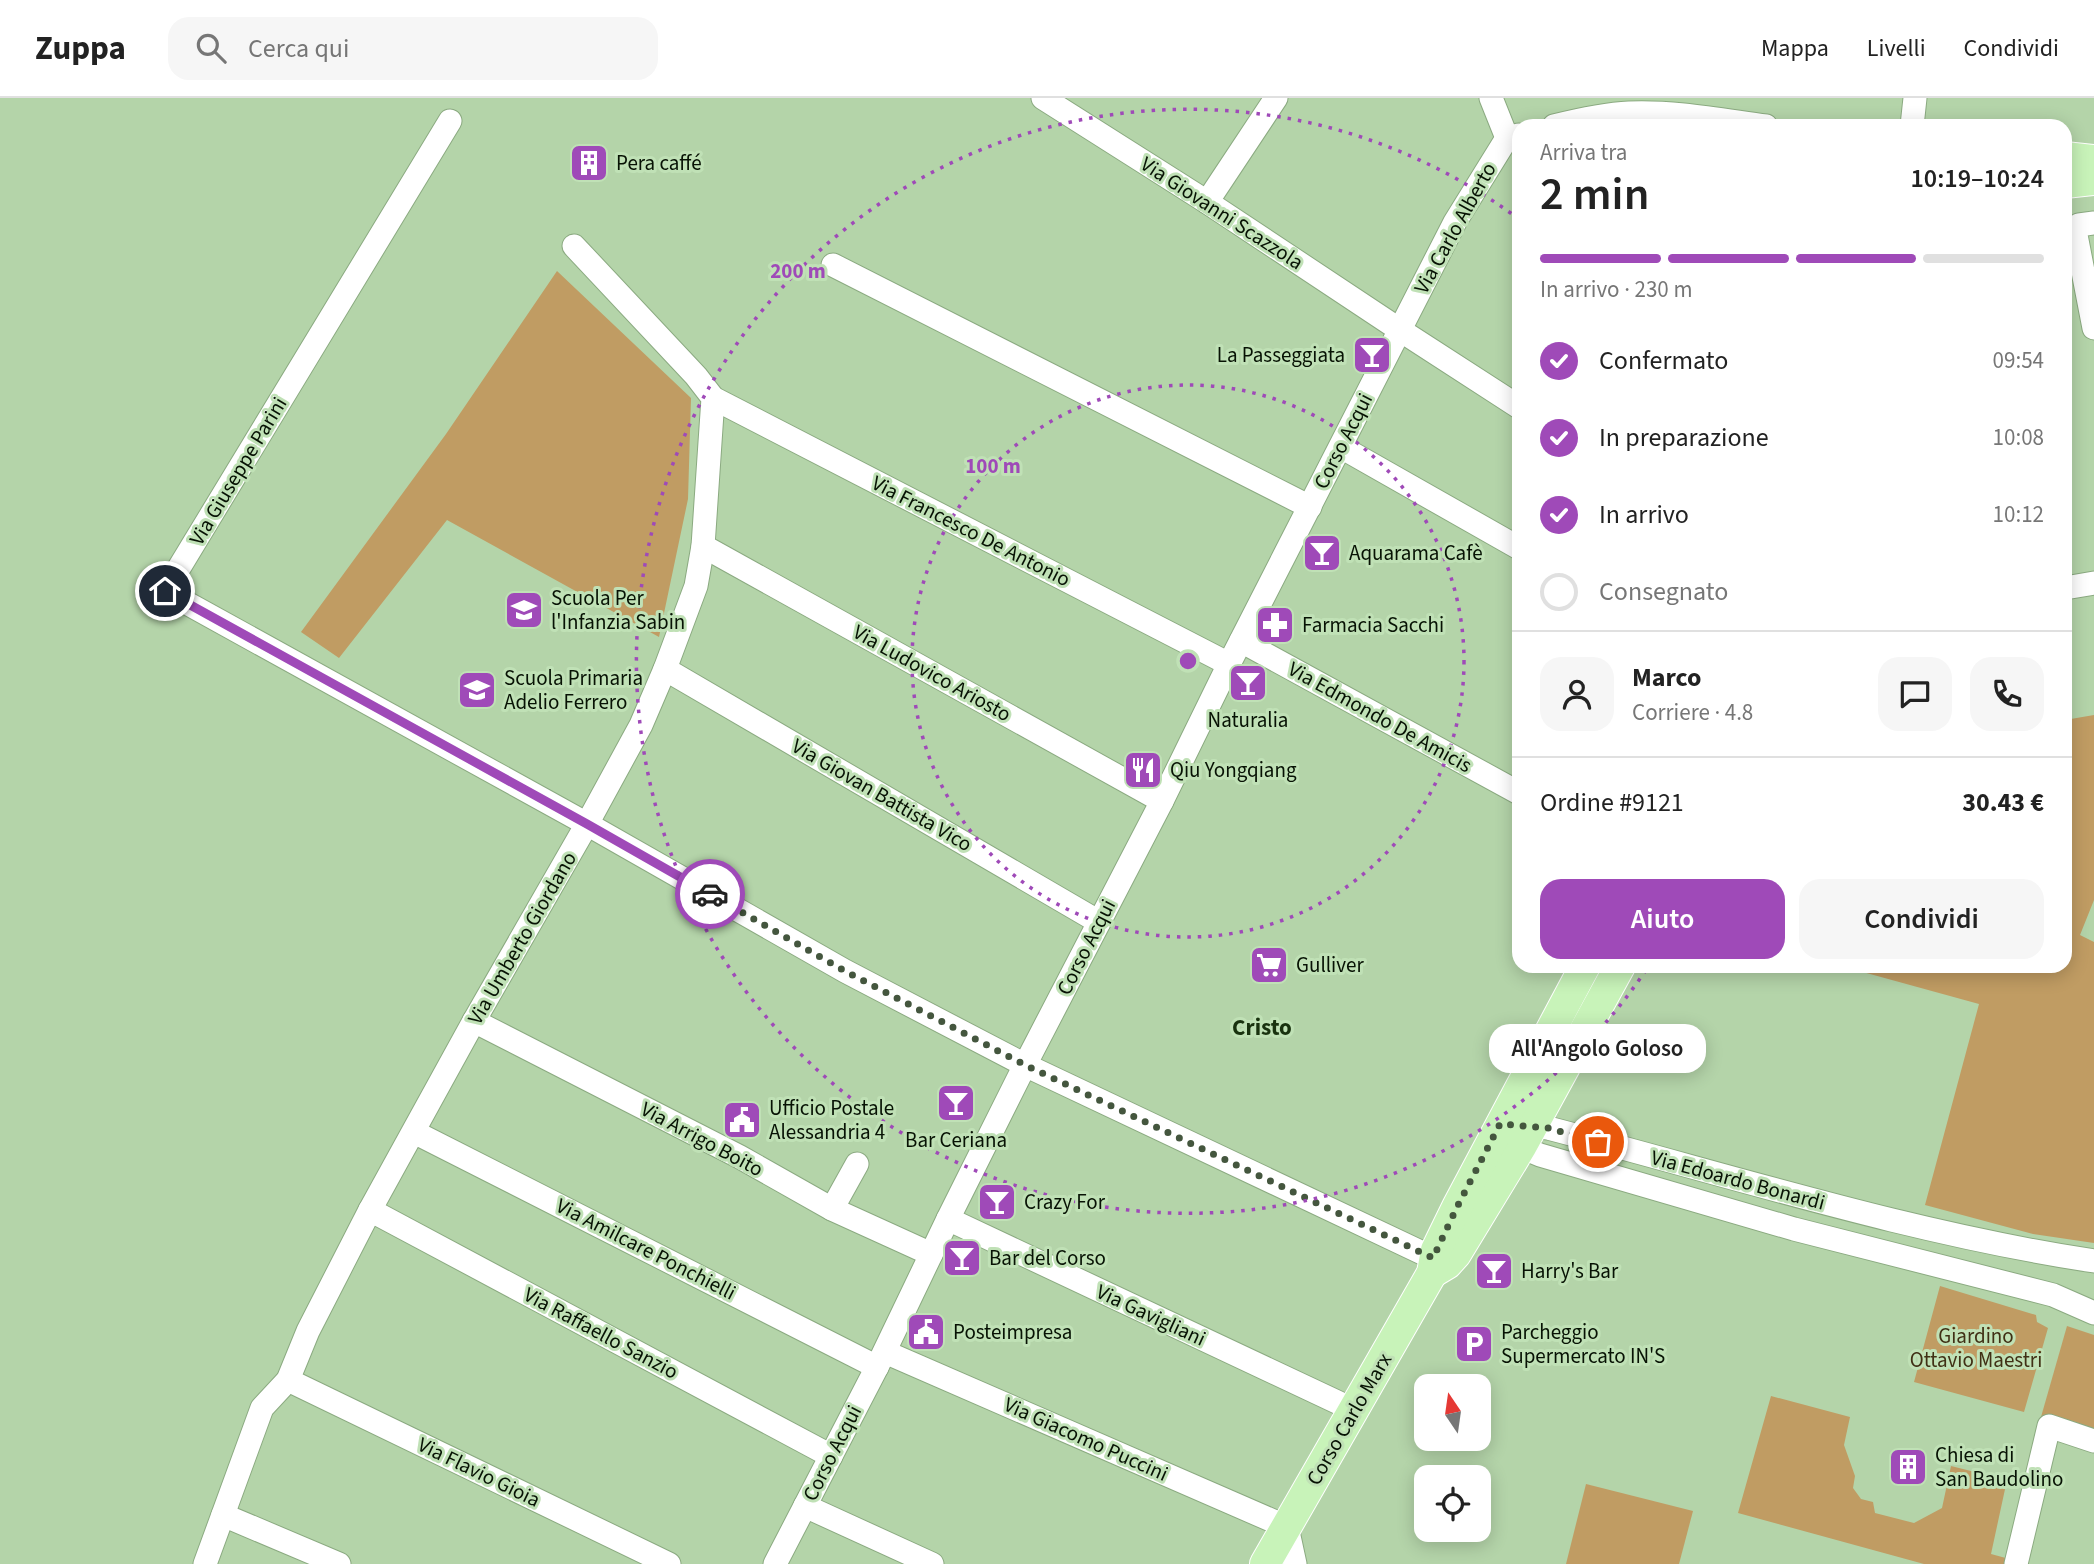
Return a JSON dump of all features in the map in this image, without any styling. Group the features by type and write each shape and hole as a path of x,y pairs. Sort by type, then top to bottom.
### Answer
{"main road":[{"path":"2072,158 2094,160"},
{"path":"2072,182 2094,180"},
{"name":"Corso Carlo Marx","path":"1265,1564 1433,1266 1457,1207 1581,973"},
{"name":"Corso Carlo Marx","path":"1433,1266 1447,1264 1456,1254 1527,1137 1616,973"}],"street":[{"name":"Via Giovanni Scazzola","path":"1042,98 1208,202 1512,402"},
{"path":"1208,202 1276,98"},
{"path":"1491,98 1512,134"},
{"path":"1913,119 1915,98"},
{"path":"1587,119 1630,113 1710,119"},
{"name":"Via Giuseppe Parini","path":"450,121 165,591 587,824 845,971 1025,1065 1433,1266"},
{"name":"Via Carlo Alberto","path":"1400,330 1455,222 1512,137"},
{"path":"2085,229 2094,328"},
{"path":"574,246 696,376 713,398"},
{"path":"833,265 1310,507"},
{"name":"Corso Acqui","path":"775,1564 881,1359 1025,1065 1162,801 1228,664 1400,330"},
{"name":"Via Umberto Giordano","path":"205,1564 262,1408 288,1380 308,1331 370,1210 641,725 696,586 703,546 713,398"},
{"name":"Via Francesco De Antonio","path":"713,398 1228,664"},
{"path":"1341,447 1512,544"},
{"name":"Via Ludovico Ariosto","path":"703,546 1162,801"},
{"path":"2072,587 2094,583"},
{"name":"Via Edmondo De Amicis","path":"1241,640 1512,789"},
{"name":"Via Giovan Battista Vico","path":"665,669 1099,922"},
{"name":"Via Arrigo Boito","path":"474,1021 740,1157 832,1209 931,1254"},
{"name":"Via Edoardo Bonardi","path":"1500,1124 1527,1137 1540,1154 1794,1229 2053,1295 2094,1300"},
{"name":"Via Edoardo Bonardi","path":"1527,1137 1559,1131 1805,1199 2031,1251 2094,1261"},
{"name":"Via Amilcare Ponchielli","path":"414,1132 881,1359"},
{"path":"832,1209 857,1164"},
{"name":"Via Raffaello Sanzio","path":"370,1210 831,1455"},
{"name":"Via Gavigliani","path":"948,1219 1354,1410"},
{"name":"Via Edoardo Bonardi","path":"2053,1295 2094,1313"},
{"name":"Via Giacomo Puccini","path":"881,1359 1287,1527"},
{"name":"Via Flavio Gioia","path":"288,1380 669,1564"},
{"path":"2016,1564 2049,1426 2094,1441"},
{"path":"805,1506 932,1564"},
{"path":"223,1515 339,1564"},
{"path":"1287,1527 1295,1564"}],"green space":[{"path":"557,271 691,398 688,499 659,637 447,520 339,658 301,632 446,434"},
{"path":"2094,715 2094,900 2080,935 2094,942 2094,1243 2033,1234 1925,1205 1979,1004 1866,973 2072,973 2072,719"},
{"name":"Giardino Ottavio Maestri","path":"1940,1286 2036,1315 2037,1322 2048,1328 2024,1412 1914,1382"},
{"name":"Giardino Ottavio Maestri","path":"2067,1326 2094,1335 2094,1430 2041,1417"},
{"path":"1771,1396 1850,1417 1844,1445 1855,1476 1853,1488 1861,1499 1873,1502 1875,1513 1914,1523 1942,1508 1951,1466 2007,1480 1991,1554 2013,1560 2012,1564 1924,1564 1738,1513"},
{"path":"1586,1484 1693,1511 1679,1564 1566,1564"}],"way so far":[{"path":"710,894 845,971 1025,1065 1433,1258 1500,1124 1548,1128 1598,1142"}],"place":[{"name":"Pera caffé","path":"589,163"},
{"name":"La Passeggiata","path":"1372,355"},
{"name":"Aquarama Cafè","path":"1322,553"},
{"name":"Scuola Per l'Infanzia Sabin","path":"524,610"},
{"name":"Farmacia Sacchi","path":"1275,625"},
{"name":"Naturalia","path":"1248,683"},
{"name":"Scuola Primaria Adelio Ferrero","path":"477,690"},
{"name":"Qiu Yongqiang","path":"1143,770"},
{"name":"Gulliver","path":"1269,965"},
{"name":"Bar Ceriana","path":"956,1103"},
{"name":"Ufficio Postale Alessandria 4","path":"742,1120"},
{"name":"All'Angolo Goloso","path":"1598,1142"},
{"name":"Crazy For","path":"997,1202"},
{"name":"Bar del Corso","path":"962,1258"},
{"name":"Harry's Bar","path":"1494,1271"},
{"name":"Posteimpresa","path":"926,1332"},
{"name":"Parcheggio Supermercato IN'S","path":"1474,1344"},
{"name":"Chiesa di San Baudolino","path":"1908,1467"}],"district":[{"name":"Cristo","path":"1262,1027"}],"route":[{"path":"165,591 710,894"}]}
